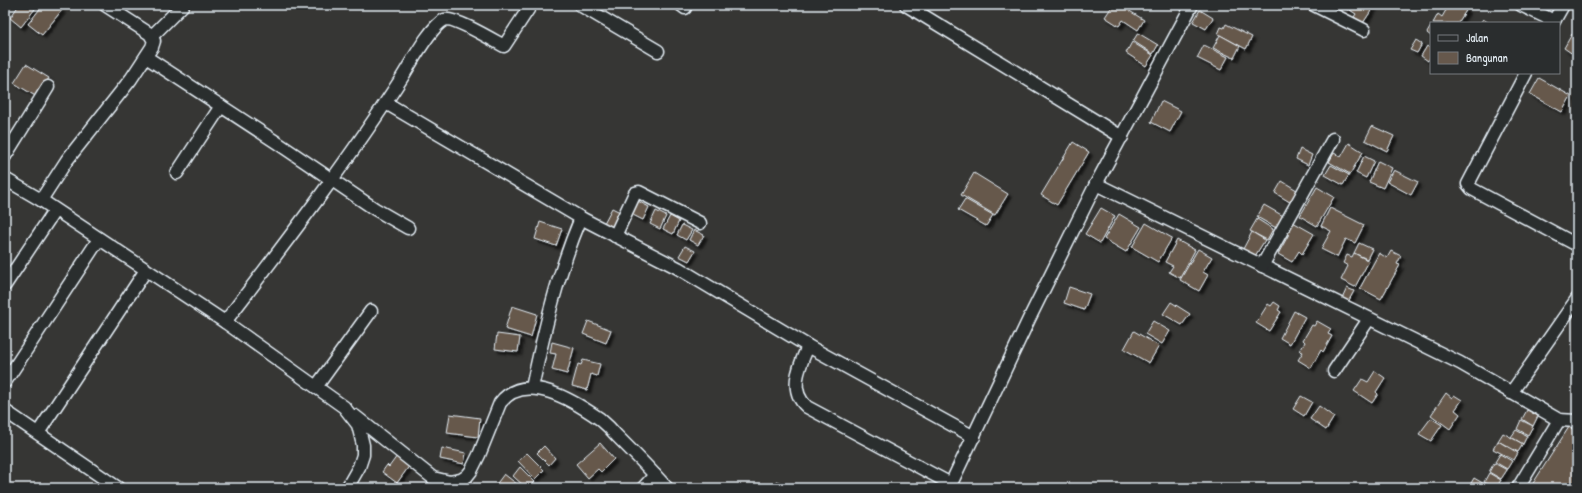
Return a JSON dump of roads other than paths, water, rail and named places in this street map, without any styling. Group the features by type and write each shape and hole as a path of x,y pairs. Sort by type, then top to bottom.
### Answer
{"street":[{"path":"40,200 67,160 146,57 154,41 152,36 105,5"},
{"path":"152,36 183,5"},
{"path":"226,322 332,179 386,103 430,34 444,20 449,19 462,24 504,46 531,5"},
{"path":"580,5 658,51"},
{"path":"906,5 1122,137"},
{"path":"808,346 799,368 796,382 798,395 807,407 950,486 1029,319 1096,184 1192,5"},
{"path":"1314,5 1364,30"},
{"path":"1521,5 1553,22 1563,5"},
{"path":"146,57 332,179 375,209 408,228"},
{"path":"1525,74 1468,184 1472,189 1577,245"},
{"path":"5,156 48,87"},
{"path":"386,103 581,218 678,268 808,346 974,437"},
{"path":"177,172 221,106"},
{"path":"1262,266 1333,139"},
{"path":"5,180 40,200 226,322 344,407 433,478 450,482 461,480 467,476 479,455 500,403 504,397 515,390 532,388 558,394 601,420 667,488"},
{"path":"1096,184 1460,363 1560,420 1577,421"},
{"path":"615,236 635,193 639,192 700,223"},
{"path":"5,285 55,210"},
{"path":"532,388 551,310 572,239 581,218"},
{"path":"5,382 100,239"},
{"path":"38,433 146,270"},
{"path":"1511,393 1577,299"},
{"path":"316,387 371,311"},
{"path":"1334,371 1369,319"},
{"path":"344,407 358,425 363,446 363,455 359,468 347,488"},
{"path":"5,411 118,488"},
{"path":"1518,488 1560,420"},
{"path":"643,488 655,476"}]}
